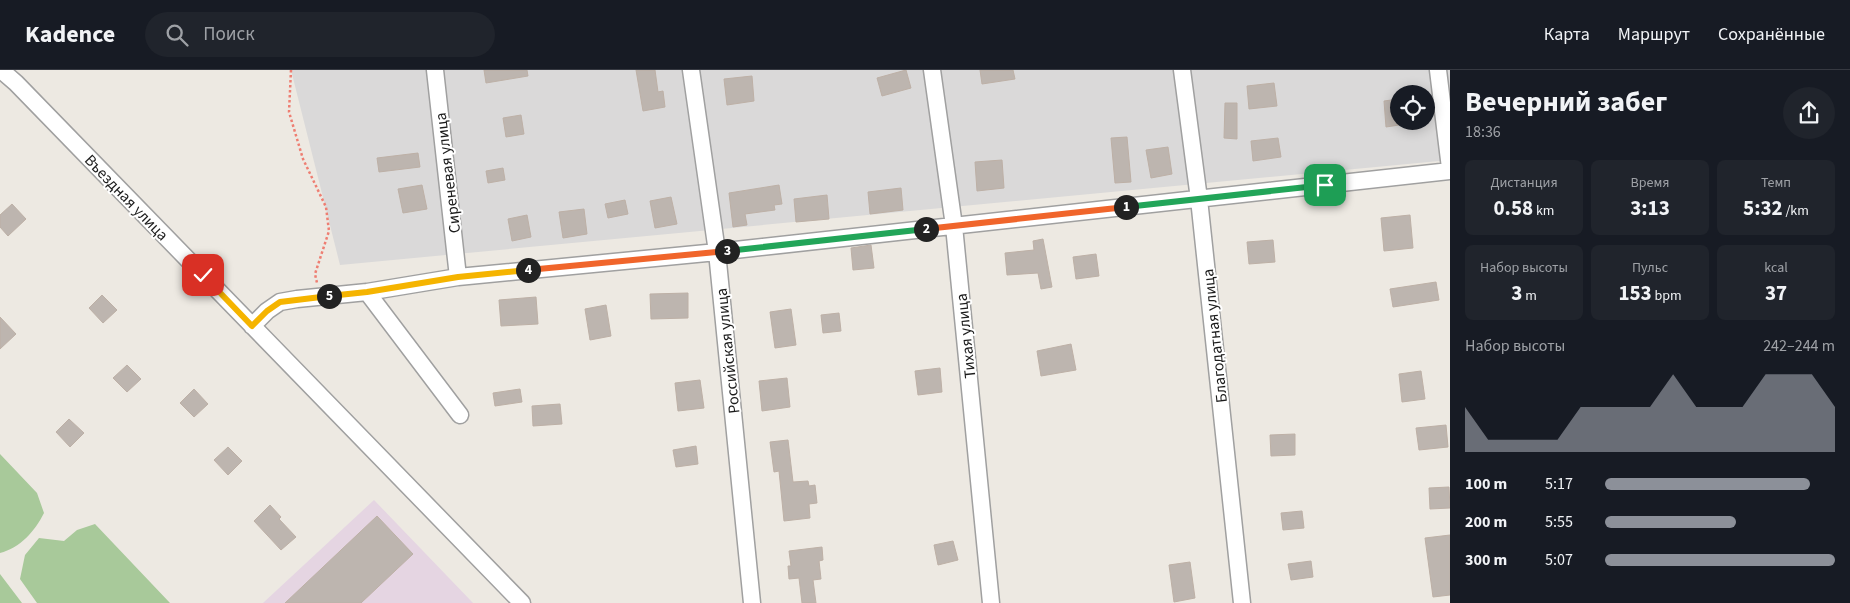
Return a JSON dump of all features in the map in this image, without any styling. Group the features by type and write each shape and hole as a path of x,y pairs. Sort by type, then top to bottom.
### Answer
{"street":[{"name":"Въездная улица","path":"1,70 37,104 522,603"},
{"name":"Сиреневая улица","path":"435,70 458,277"},
{"name":"Российская улица","path":"692,70 716,252 752,603"},
{"name":"Тихая улица","path":"932,70 954,226 991,603"},
{"name":"Благодатная улица","path":"1182,70 1199,199 1242,603"},
{"path":"252,326 267,311 280,302 367,292 458,277 716,252 1450,170 1438,70"},
{"path":"367,292 460,415"}],"path":[{"path":"291,70 289,112 303,159 326,207 329,231 315,274 320,297"}],"shaded area":[{"path":"291,70 1450,70 1450,160 340,265"},
{"path":"374,500 473,603 263,603"}],"green space":[{"path":"0,454 37,493 44,513 26,538 14,547 0,553"},
{"path":"95,524 170,603 37,603 20,579 25,555 39,538 64,541 77,530"},
{"path":"0,574 22,603 0,603"}],"building":[{"path":"484,70 527,70 528,76 486,83"},
{"path":"636,70 655,70 658,92 663,91 665,107 643,111"},
{"path":"906,70 911,88 882,96 877,78"},
{"path":"980,70 1013,70 1015,79 982,84"},
{"path":"752,76 754,101 727,105 724,79"},
{"path":"1274,83 1277,106 1249,109 1247,86"},
{"path":"1390,100 1390,126 1386,127 1384,101"},
{"path":"1225,103 1237,103 1237,139 1224,138"},
{"path":"521,115 524,134 506,137 503,118"},
{"path":"1127,137 1131,182 1115,183 1111,138"},
{"path":"1278,138 1281,157 1253,161 1251,141"},
{"path":"1168,147 1172,174 1151,178 1146,150"},
{"path":"418,153 420,167 379,172 377,158"},
{"path":"1002,160 1004,188 977,191 975,162"},
{"path":"503,168 505,180 488,183 486,171"},
{"path":"422,185 427,209 403,213 398,189"},
{"path":"779,185 782,204 774,205 775,210 745,214 747,225 733,227 729,193"},
{"path":"901,188 903,210 870,214 868,192"},
{"path":"827,195 829,219 796,222 794,199"},
{"path":"671,197 677,224 655,228 650,201"},
{"path":"625,200 628,214 608,218 605,204"},
{"path":"12,204 26,219 8,236 0,227 0,215"},
{"path":"584,209 587,234 563,238 559,212"},
{"path":"527,215 531,237 512,241 508,219"},
{"path":"1410,215 1413,248 1384,251 1381,218"},
{"path":"1043,239 1052,287 1041,289 1038,273 1007,275 1005,253 1034,250 1033,241"},
{"path":"1273,240 1275,262 1249,264 1247,242"},
{"path":"871,245 874,268 853,270 851,248"},
{"path":"1096,254 1099,276 1076,279 1073,257"},
{"path":"1436,282 1439,300 1393,307 1390,289"},
{"path":"688,293 688,318 651,319 650,294"},
{"path":"102,295 117,310 103,323 89,308"},
{"path":"536,297 538,324 501,326 499,300"},
{"path":"606,305 611,336 590,340 585,309"},
{"path":"791,309 796,345 775,348 770,312"},
{"path":"839,313 841,331 823,333 821,315"},
{"path":"0,317 16,334 0,349"},
{"path":"1071,344 1076,370 1041,376 1037,351"},
{"path":"127,365 141,379 127,392 113,378"},
{"path":"940,368 942,392 918,395 915,371"},
{"path":"1421,371 1425,399 1402,402 1399,374"},
{"path":"787,378 790,407 762,411 759,381"},
{"path":"700,380 704,408 678,411 675,383"},
{"path":"194,389 208,404 194,417 180,403"},
{"path":"520,389 522,402 495,406 493,393"},
{"path":"560,404 562,424 533,426 532,406"},
{"path":"69,419 84,433 70,447 56,432"},
{"path":"1446,425 1448,447 1419,450 1416,428"},
{"path":"1295,434 1295,455 1271,456 1270,435"},
{"path":"788,440 793,482 808,481 809,486 815,485 817,503 809,504 810,518 784,521 779,471 774,472 770,442"},
{"path":"696,446 698,464 676,467 673,450"},
{"path":"228,447 242,461 228,475 214,460"},
{"path":"1449,487 1450,508 1430,509 1429,488"},
{"path":"270,505 281,517 279,519 296,537 281,550 254,521"},
{"path":"1302,511 1304,528 1283,530 1281,513"},
{"path":"377,516 413,554 361,603 285,603"},
{"path":"1450,535 1450,595 1433,597 1425,538"},
{"path":"953,541 958,560 938,565 934,545"},
{"path":"822,547 823,560 819,561 821,579 813,580 816,603 802,603 799,578 789,579 788,566 791,566 789,551"},
{"path":"1311,561 1313,577 1291,580 1288,564"},
{"path":"1190,562 1195,598 1174,602 1169,565"}],"route":[{"path":"203,275 252,326 267,311 280,302 367,292 458,277 716,252 1325,185"}]}
